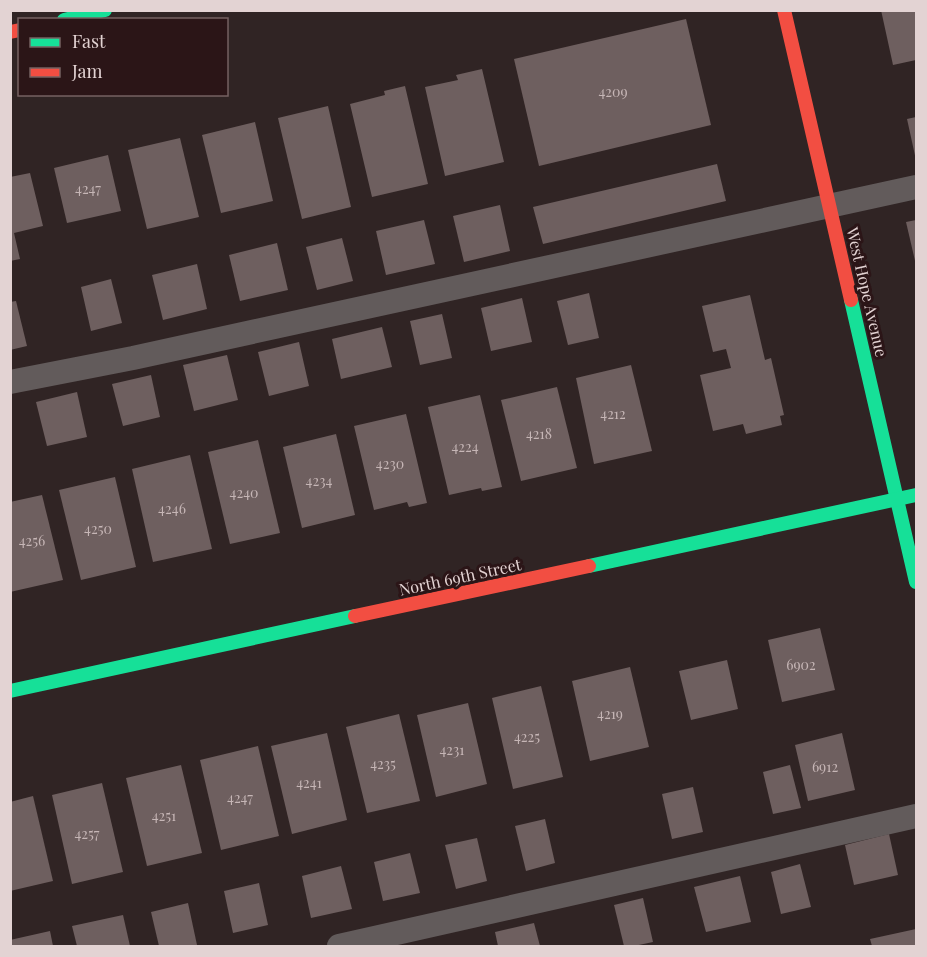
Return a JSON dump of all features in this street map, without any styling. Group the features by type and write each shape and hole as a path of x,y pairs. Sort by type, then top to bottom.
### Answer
{"street":[{"path":"72,18 105,10"},
{"name":"West Hope Avenue","path":"784,10 916,582"},
{"name":"North 69th Street","path":"10,691 916,495"}],"lane":[{"path":"10,382 133,358 916,187"},
{"path":"339,946 916,816"}],"building":[{"path":"881,10 916,10 916,60 893,65"},
{"path":"686,19 711,125 539,166 514,59"},
{"path":"482,69 504,162 445,176 425,87 458,80 456,75"},
{"path":"405,86 428,184 372,197 350,104 385,95 384,91"},
{"path":"328,106 351,207 302,219 278,118"},
{"path":"916,117 916,160 907,119"},
{"path":"255,122 273,201 221,213 202,135"},
{"path":"180,138 199,217 147,229 128,150"},
{"path":"108,155 121,211 67,223 54,168"},
{"path":"717,164 726,201 543,244 533,207"},
{"path":"30,173 43,226 14,233 20,259 10,261 10,177"},
{"path":"500,205 510,251 464,262 453,216"},
{"path":"424,220 435,264 386,275 376,231"},
{"path":"916,220 916,265 906,222"},
{"path":"342,238 353,281 317,290 306,247"},
{"path":"277,243 288,290 240,301 229,255"},
{"path":"197,264 207,309 163,320 152,275"},
{"path":"111,279 122,323 91,331 81,287"},
{"path":"589,293 599,338 568,345 557,301"},
{"path":"750,295 765,360 771,358 784,415 780,416 782,425 746,434 743,424 713,431 700,375 731,368 726,349 713,352 702,306"},
{"path":"522,298 532,342 491,351 481,308"},
{"path":"16,301 27,346 10,350 10,302"},
{"path":"442,314 452,358 420,365 410,321"},
{"path":"382,327 392,367 341,379 332,339"},
{"path":"299,342 309,386 269,396 258,352"},
{"path":"227,355 238,400 194,411 183,365"},
{"path":"631,365 652,451 594,464 576,378"},
{"path":"151,375 160,417 123,426 112,384"},
{"path":"557,387 577,468 521,481 501,400"},
{"path":"77,392 87,437 47,446 36,402"},
{"path":"480,395 502,487 482,491 481,488 449,495 428,407"},
{"path":"406,414 427,503 409,507 407,502 374,510 354,426"},
{"path":"336,434 355,515 302,528 283,447"},
{"path":"258,440 280,533 230,544 208,452"},
{"path":"190,455 212,549 153,562 132,469"},
{"path":"115,477 136,567 81,580 59,490"},
{"path":"42,495 63,580 10,592 10,502"},
{"path":"820,628 835,690 782,702 768,640"},
{"path":"727,660 738,709 691,720 679,671"},
{"path":"630,667 649,747 590,761 572,681"},
{"path":"541,686 563,777 513,789 492,698"},
{"path":"468,703 487,784 436,797 417,715"},
{"path":"399,714 420,801 367,813 346,727"},
{"path":"327,733 347,820 292,834 271,746"},
{"path":"842,733 855,790 808,801 795,745"},
{"path":"258,746 279,836 221,850 200,760"},
{"path":"181,765 202,853 147,866 126,778"},
{"path":"790,765 801,808 773,814 763,772"},
{"path":"102,783 123,872 72,884 52,795"},
{"path":"693,787 703,832 672,839 662,794"},
{"path":"33,796 53,881 10,891 10,802"},
{"path":"545,819 555,863 526,871 515,826"},
{"path":"889,834 898,875 854,885 845,845"},
{"path":"477,838 487,881 456,889 445,845"},
{"path":"410,853 420,893 383,901 374,862"},
{"path":"800,864 811,907 781,914 771,872"},
{"path":"341,866 352,909 311,918 302,876"},
{"path":"740,876 751,922 706,932 694,887"},
{"path":"259,883 268,925 233,933 224,891"},
{"path":"643,898 653,942 624,946 614,905"},
{"path":"188,903 197,945 159,946 151,912"},
{"path":"123,915 130,946 77,946 72,926"},
{"path":"534,923 540,946 498,946 495,932"},
{"path":"916,929 916,946 872,946 870,939"},
{"path":"50,931 53,946 10,946 10,940"}],"traffic: fast":[{"path":"72,18 105,10"},
{"path":"851,300 916,582"},
{"path":"589,566 916,495"},
{"path":"10,691 355,616"}],"traffic: jam":[{"path":"784,10 851,300"},
{"path":"10,32 18,30"},
{"path":"355,616 589,566"}]}
